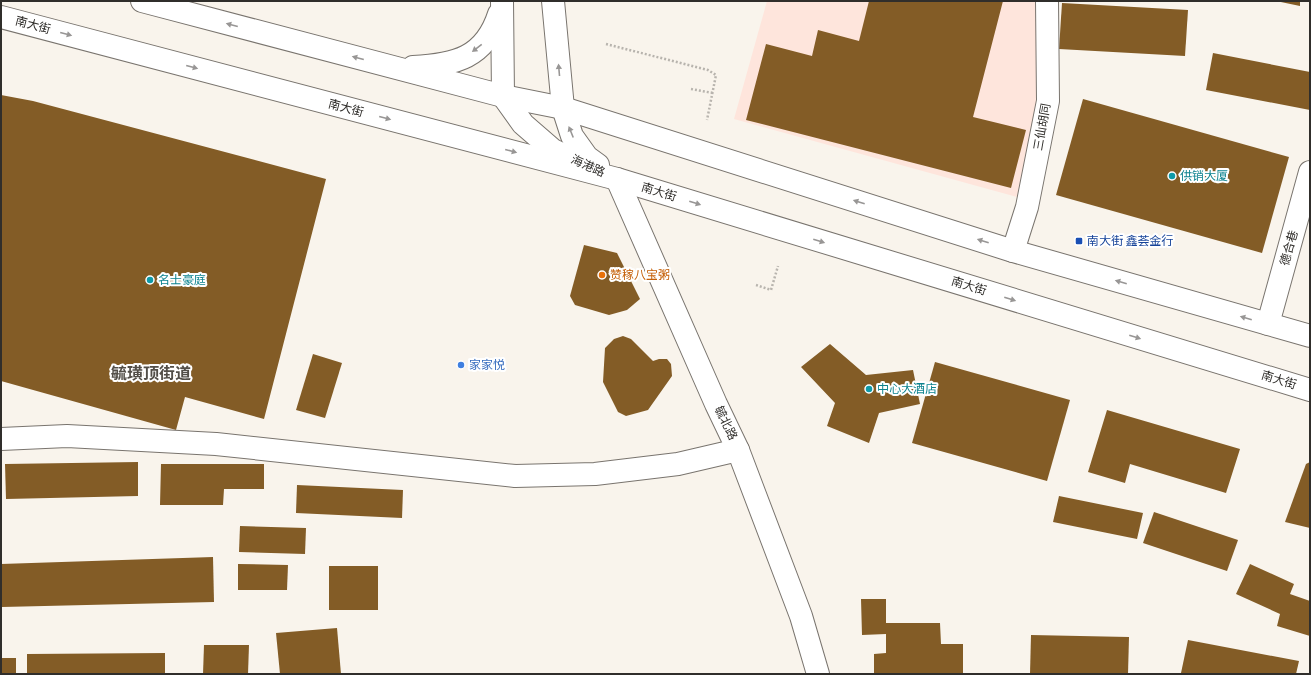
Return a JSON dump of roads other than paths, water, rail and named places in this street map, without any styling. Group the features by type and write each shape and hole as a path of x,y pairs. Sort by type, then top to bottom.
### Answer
{"main road":[{"path":"142,1 503,96 563,108 1013,251 1310,336"},
{"name":"海港路","path":"553,1 563,108 572,136 587,157 617,179"},
{"name":"三仙胡同","path":"1013,251 1027,207 1048,101 1047,1"},
{"path":"396,67 432,66 450,62 478,49 488,39 495,26 502,2"},
{"path":"502,2 503,96"},
{"name":"南大街","path":"1,17 617,179 1310,390"},
{"name":"海港路","path":"503,96 523,124 553,150 617,179"},
{"name":"德合巷","path":"1268,324 1310,172"},
{"name":"毓北路","path":"617,179 716,404 738,450 801,616 818,674"},
{"path":"1,439 67,436 216,444 515,476 595,474 678,464 738,450"}],"place":[{"name":"供销大厦","path":"1172,176"},
{"name":"南大街 鑫荟金行","path":"1079,241"},
{"name":"赞稼八宝粥","path":"602,275"},
{"name":"名士豪庭","path":"150,280"},
{"name":"家家悦","path":"461,365"},
{"name":"中心大酒店","path":"869,389"}],"district":[{"name":"毓璜顶街道","path":"151,373"}]}
